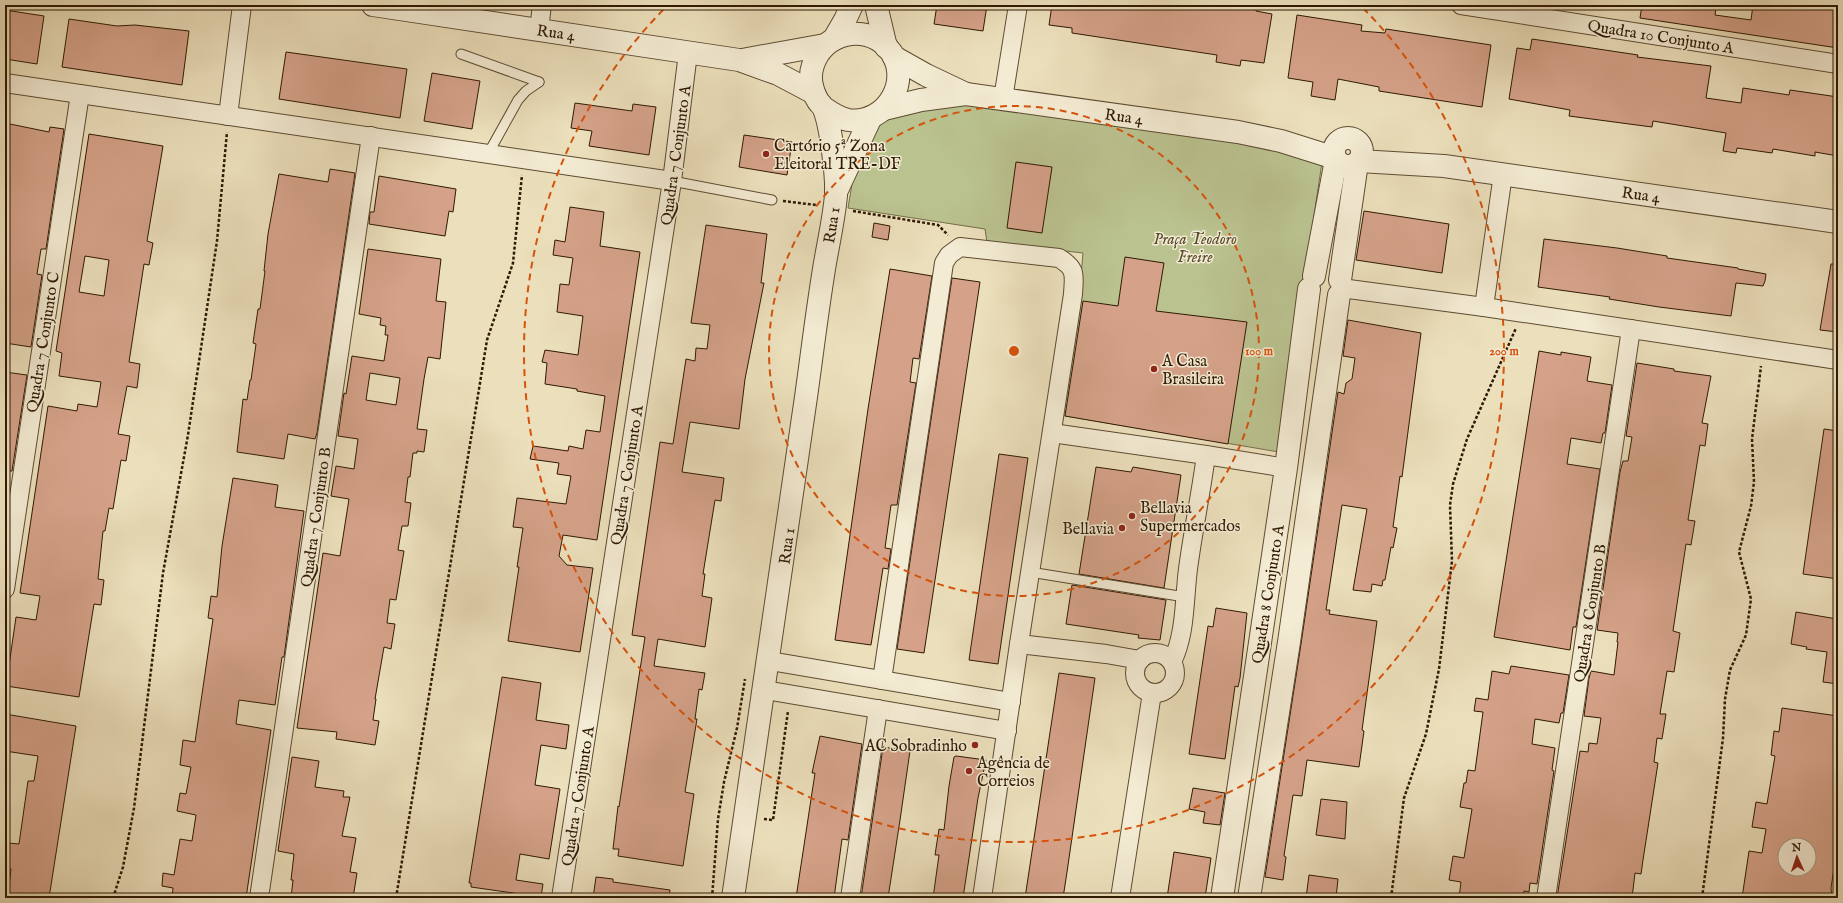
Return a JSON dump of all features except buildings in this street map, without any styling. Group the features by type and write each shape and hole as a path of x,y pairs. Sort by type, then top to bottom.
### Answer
{"street":[{"path":"228,116 242,5"},
{"name":"Rua 4","path":"373,5 739,60"},
{"path":"539,30 542,5"},
{"path":"825,205 834,162 819,100 811,80 812,67 817,55 829,42 845,20 852,5"},
{"path":"825,205 878,113 893,98 898,85 898,71 890,52 876,5"},
{"path":"1003,99 1018,5"},
{"name":"Quadra 10 Conjunto A","path":"1461,5 1838,64"},
{"path":"739,60 781,54 829,42 847,34 861,34 875,38 890,52 926,75 966,94"},
{"name":"Quadra 7 Conjunto A","path":"561,898 672,181 688,52"},
{"path":"739,60 778,74 819,100 834,115 846,120 859,120 921,100 966,94"},
{"path":"5,83 672,181"},
{"name":"Quadra 7 Conjunto C","path":"5,590 80,94"},
{"name":"Rua 4","path":"966,94 1238,132 1347,155 1504,174 1838,222"},
{"name":"Quadra 7 Conjunto B","path":"259,898 371,136"},
{"name":"Quadra 8 Conjunto A","path":"1222,898 1286,468 1311,282 1347,155"},
{"name":"Quadra 8 Conjunto A","path":"1249,898 1294,609 1340,288 1347,155"},
{"path":"1484,307 1504,174"},
{"name":"Rua 1","path":"733,898 770,661 823,272 825,205"},
{"path":"882,680 944,263 949,255 960,247 1059,258 1070,265 1074,273 1073,294 1019,644 982,898"},
{"path":"1311,282 1320,271 1328,271 1335,274 1340,288 1484,307 1838,360"},
{"name":"Quadra 8 Conjunto B","path":"1546,898 1631,329"},
{"path":"1052,433 1286,468"},
{"path":"1172,662 1179,645 1188,569 1206,455"},
{"path":"1266,606 1277,601 1284,602 1294,609"},
{"path":"1261,639 1267,647 1277,649 1289,642"},
{"path":"1019,644 1106,654 1140,660"},
{"path":"1160,653 1167,656 1172,662 1175,669 1175,678 1170,687 1162,692 1152,692 1144,689 1138,684 1135,676 1136,667 1140,660 1146,655 1160,653"},
{"path":"770,661 1011,702"},
{"path":"825,700 830,671"},
{"path":"765,690 790,696 825,700 1007,731"},
{"path":"1120,898 1152,692"},
{"path":"968,724 973,695"},
{"path":"850,898 878,709"}],"lane":[{"path":"461,54 538,82 526,91 518,100 488,154"},
{"path":"672,181 772,200"},
{"path":"1030,572 1185,597"}],"path":[{"path":"113,898 123,867 134,808 163,574 188,435 217,241 228,116"},
{"path":"396,898 487,340 513,264 525,159"},
{"path":"772,200 825,205 938,225 960,247"},
{"path":"1391,898 1404,798 1426,734 1439,669 1452,561 1450,505 1453,484 1467,439 1523,313"},
{"path":"1702,898 1722,738 1725,699 1730,670 1746,635 1751,599 1739,552 1751,506 1754,482 1752,439 1763,349"},
{"path":"712,898 718,819 724,782 737,728 746,672"},
{"path":"758,818 773,820 790,696"}],"green space":[{"name":"Praça Teodoro Freire","path":"958,96 1273,146 1322,162 1279,452 1060,415 1080,288 1083,253 987,242 985,229 848,208 855,166 863,145 886,115"}],"place":[{"name":"Cartório 5ª Zona Eleitoral TRE-DF","path":"766,154"},
{"name":"A Casa Brasileira","path":"1154,369"},
{"name":"Bellavia Supermercados","path":"1132,516"},
{"name":"Bellavia","path":"1122,528"},
{"name":"AC Sobradinho","path":"975,745"},
{"name":"Agência de Correios","path":"969,771"}]}
